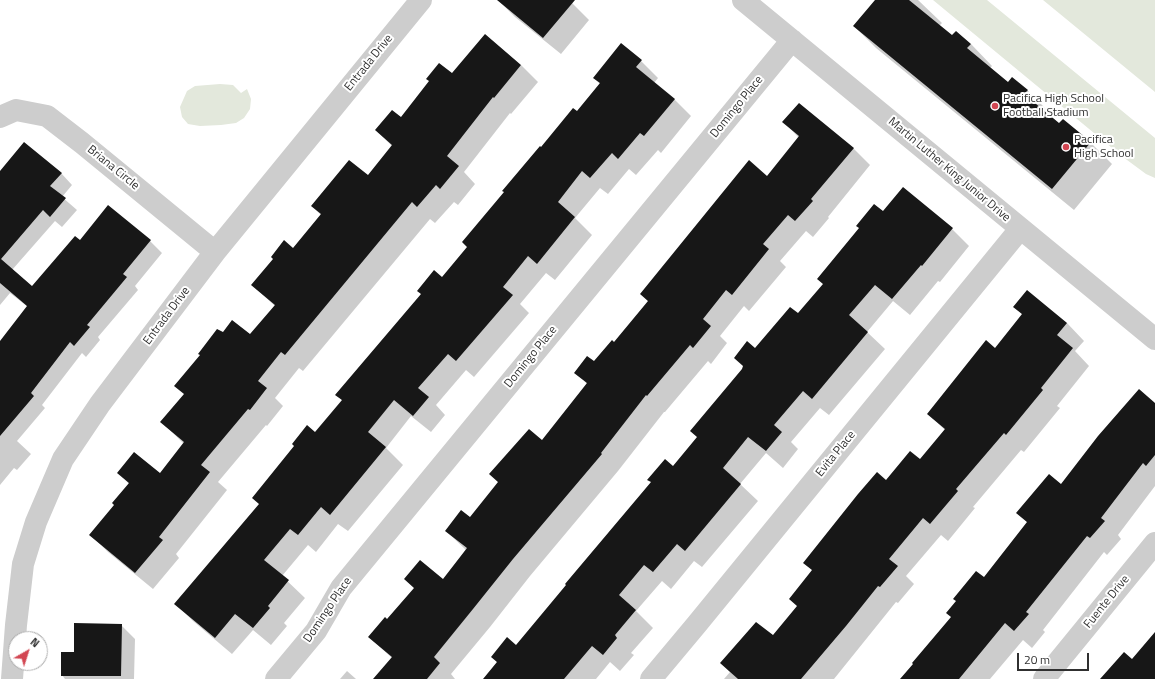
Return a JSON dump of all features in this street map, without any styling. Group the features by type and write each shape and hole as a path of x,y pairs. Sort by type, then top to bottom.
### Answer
{"street":[{"name":"Entrada Drive","path":"12,679 23,564 36,522 63,459 100,404 215,252 421,0"},
{"name":"Martin Luther King Junior Drive","path":"743,0 1155,339"},
{"name":"Domingo Place","path":"276,679 316,631 341,588 792,40"},
{"name":"Briana Circle","path":"0,117 16,110 47,116 215,252"},
{"name":"Evita Place","path":"651,679 1020,229"},
{"name":"Fuente Drive","path":"1044,679 1155,543"}],"shaded area":[{"path":"933,0 987,0 1155,138 1155,178 1146,174 1123,157"},
{"path":"1043,0 1155,0 1155,92"},
{"path":"220,84 233,85 241,93 247,89 251,99 250,109 244,118 236,123 221,125 200,126 188,124 182,117 180,107 187,91 195,86"}],"building":[{"path":"497,0 575,0 543,38"},
{"name":"Pacifica High School Football Stadium","path":"875,0 909,0 952,35 956,31 971,44 967,48 1008,82 1012,77 1028,90 1024,94 1059,123 1063,119 1091,142 1052,189 853,26"},
{"path":"485,34 521,65 494,98 493,97 447,156 459,166 440,189 436,185 417,207 412,202 285,355 281,352 258,381 267,388 250,410 248,409 201,465 210,472 159,537 163,540 135,573 89,535 114,505 112,503 129,483 117,473 134,452 160,473 184,442 160,422 184,394 174,386 200,355 198,354 217,329 223,332 232,320 250,334 275,305 251,285 273,259 271,257 284,240 293,248 321,214 311,206 349,160 368,175 392,145 375,130 392,110 401,117 429,81 426,79 439,63 452,73"},
{"path":"621,43 642,60 636,67 675,99 644,136 640,133 618,159 612,153 590,178 582,171 558,202 575,217 537,264 528,256 503,287 513,295 456,361 448,354 418,388 429,397 413,416 394,400 368,432 386,447 330,515 321,507 298,535 290,529 264,560 289,580 268,606 270,608 253,628 235,614 215,638 174,604 259,504 252,498 294,446 292,444 307,425 315,432 342,400 335,395 421,294 417,291 434,270 442,277 467,247 462,242 504,192 502,191 573,108 577,111 600,83 593,78"},
{"path":"799,103 854,148 811,199 813,201 795,221 788,215 763,244 769,249 732,295 726,290 703,319 711,326 693,348 690,345 647,396 646,395 601,453 602,454 513,559 434,657 440,663 427,679 373,679 392,657 368,637 385,617 387,619 414,588 404,579 420,560 443,579 467,548 445,531 461,510 470,517 498,482 489,474 529,429 542,440 587,383 574,373 587,356 594,361 612,340 614,342 648,301 640,294 749,160 767,176 799,136 782,122"},
{"path":"24,142 62,173 50,186 66,198 50,217 43,210 1,259 32,286 75,236 80,240 108,205 151,240 123,274 127,277 87,325 90,327 74,346 70,342 31,393 34,396 0,436 0,341 27,306 0,283 0,171"},
{"path":"903,187 953,228 922,266 921,265 892,299 875,285 849,315 868,332 812,399 803,391 774,425 782,432 766,451 748,437 723,468 741,484 685,551 677,544 653,572 644,565 619,595 636,610 615,635 617,638 603,655 592,646 564,679 483,679 497,662 491,657 507,637 516,645 651,482 647,480 665,459 673,466 697,437 690,431 742,369 743,366 734,358 747,341 755,348 790,307 798,313 823,284 817,279 859,228 856,226 874,204 883,211"},
{"path":"1027,290 1067,323 1057,335 1073,348 1041,388 1043,390 1006,435 1004,433 956,489 958,491 930,524 923,518 889,559 898,566 880,587 878,586 801,679 738,679 720,663 756,622 773,635 797,606 789,599 812,570 803,563 877,472 886,480 910,451 920,459 945,429 927,414 986,340 995,348 1022,314 1013,307"},
{"path":"1139,389 1155,403 1155,455 1146,466 1143,463 1101,518 1105,521 1090,538 1087,536 1026,612 1029,614 1014,631 1005,623 959,679 900,679 951,617 946,613 956,601 953,599 976,571 984,577 1027,522 1016,513 1049,474 1061,484 1098,436"},
{"path":"74,623 122,624 121,676 61,676 61,652 74,652"},
{"path":"1155,632 1155,679 1100,679 1124,652 1132,659"}],"place":[{"name":"Pacifica High School Football Stadium","path":"995,106"},
{"name":"Pacifica High School","path":"1066,147"}]}
